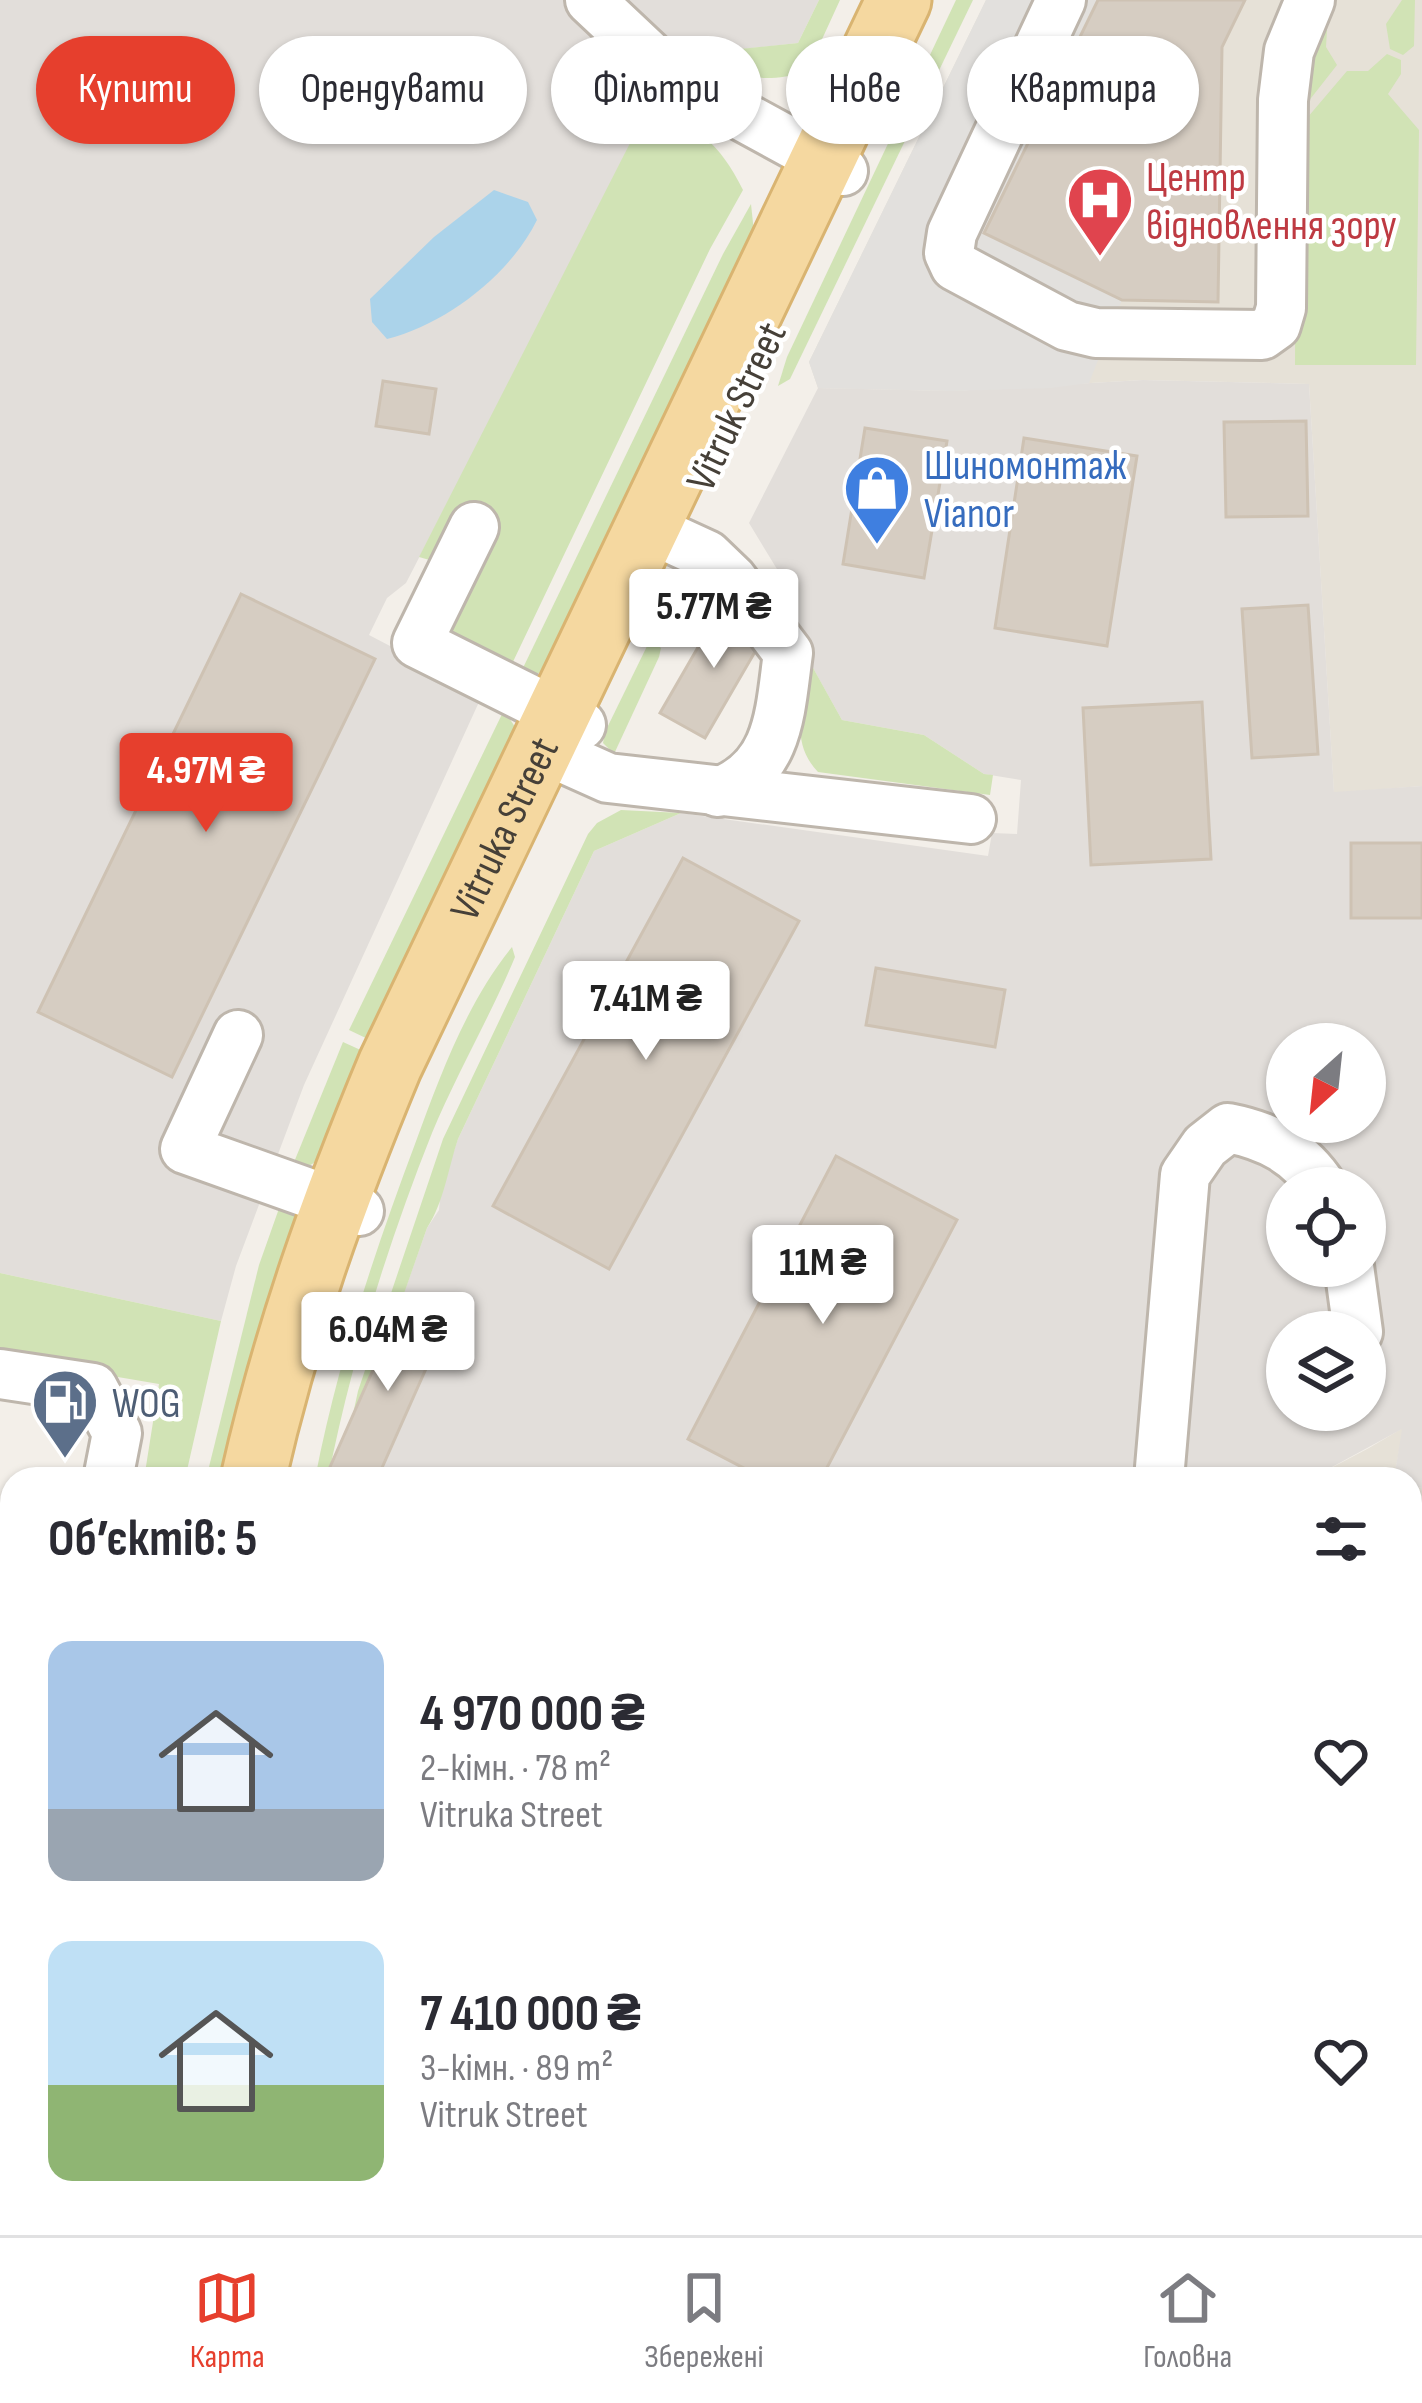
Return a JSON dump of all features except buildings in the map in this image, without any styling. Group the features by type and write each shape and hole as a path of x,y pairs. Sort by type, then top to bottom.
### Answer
{"main road":[{"name":"Vitruka Street","path":"256,1467 290,1335 346,1206 390,1065 661,534 832,166 899,0"},
{"path":"832,166 925,0"},
{"path":"283,1467 346,1206"}],"street":[{"path":"590,0 639,23 674,79 832,166"},
{"path":"1061,0 952,233 949,253 955,266 1066,326 1096,333 1262,334 1276,325 1281,308 1282,100 1289,51 1310,0"},
{"path":"474,527 417,643 561,737 608,778 971,819"},
{"path":"661,534 707,555 732,579 788,653 769,748 755,772 718,792"},
{"path":"238,1035 185,1149 346,1206"},
{"path":"1160,1467 1185,1175 1205,1146 1228,1128 1256,1134 1294,1153 1306,1167"},
{"path":"0,1374 93,1388 117,1433 110,1467"}],"shaded area":[{"path":"0,0 819,0 801,36 786,36 786,44 762,47 762,36 551,36 551,144 631,144 406,583 387,598 369,635 478,692 479,702 304,1085 236,1266 221,1321 0,1273"},
{"path":"986,0 1422,0 1422,786 1334,793 1309,384 1143,380 952,391 818,388 809,362 916,144 943,144 943,88 967,39 967,144 1199,144 1199,36 968,36"},
{"path":"986,0 1098,0 1080,36 968,36"},
{"path":"967,39 967,144 1027,144 984,232 1122,300 1089,383 952,391 818,388 809,362 916,144 943,144 943,88"},
{"path":"1143,380 1309,384 1334,792 1422,786 1422,1467 1396,1467 1402,1429 1332,1467 350,1467 356,1428 427,1228 439,1210 441,1188 458,1139 594,851 681,813 988,856 992,833 1017,834 1021,780 984,774 924,735 842,720 784,616 794,597 749,523 818,388 952,391"},
{"path":"1403,1428 1396,1467 1333,1467"}],"green space":[{"path":"819,0 840,0 824,36 801,36"},
{"path":"956,0 973,0 943,62 943,36 939,36"},
{"path":"1402,0 1415,0 1414,46 1403,55 1390,49 1386,24"},
{"path":"1317,24 1327,30 1326,47 1337,65 1304,107"},
{"path":"786,44 786,76 762,77 762,47"},
{"path":"1387,54 1401,60 1401,74 1388,94 1419,130 1416,365 1295,365 1296,131 1347,71 1368,71"},
{"path":"630,144 711,144 743,190 710,249 510,668 451,630 441,606 433,561 419,557"},
{"path":"888,144 903,144 790,379 778,386 787,357"},
{"path":"751,204 755,242 545,671 530,676 521,672 723,254"},
{"path":"650,640 661,648 659,657 614,754 603,743 605,732"},
{"path":"812,666 842,720 924,735 984,774 993,775 990,795 818,772 804,749 800,724 806,670"},
{"path":"504,710 517,730 370,1040 349,1030"},
{"path":"621,810 681,813 594,851 458,1139 442,1196 342,1467 358,1391 443,1139 597,823"},
{"path":"512,947 515,957 432,1133 400,1217 359,1347 330,1467 318,1467 334,1394 385,1226 445,1067"},
{"path":"343,1042 365,1052 320,1159 290,1172"},
{"path":"282,1200 296,1208 298,1222 230,1467 209,1467 259,1265"},
{"path":"0,1273 221,1321 188,1467 146,1467 159,1384 0,1357"}],"water":[{"path":"494,190 528,202 537,220 525,240 474,294 432,322 387,339 372,322 370,299 434,237"}],"place":[{"name":"Центр відновлення зору","path":"1100,259"},
{"name":"Шиномонтаж Vianor","path":"877,547"},
{"name":"WOG","path":"65,1461"}]}
